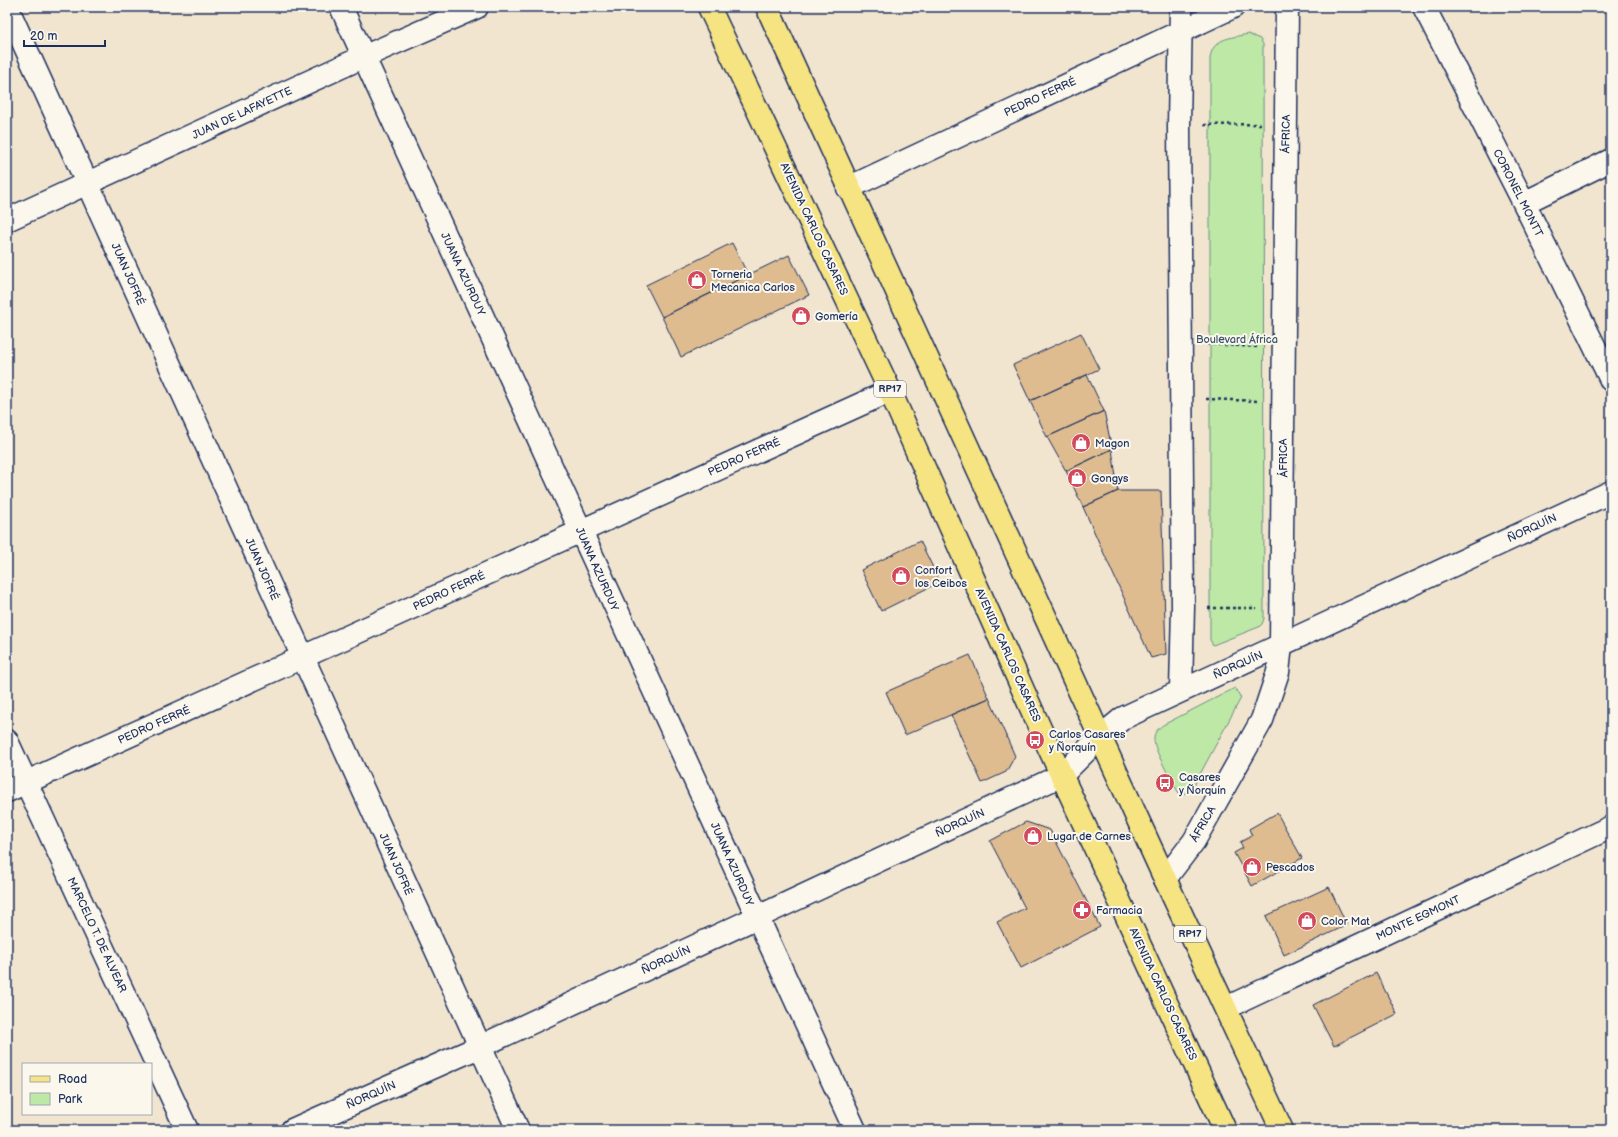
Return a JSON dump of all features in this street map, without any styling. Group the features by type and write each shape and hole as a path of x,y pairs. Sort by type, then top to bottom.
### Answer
{"main road":[{"name":"AVENIDA CARLOS CASARES","path":"709,7 890,391 1062,775 1225,1130"},
{"name":"RP17","path":"767,7 848,188 1282,1130"}],"street":[{"name":"JUAN JOFRÉ","path":"7,7 518,1130"},
{"name":"JUANA AZURDUY","path":"341,7 756,918 855,1130"},
{"name":"JUAN DE LAFAYETTE","path":"7,220 363,57 477,7"},
{"path":"1181,7 1179,126 1183,607 1181,690"},
{"name":"PEDRO FERRÉ","path":"848,188 1181,30 1233,7"},
{"name":"ÁFRICA","path":"1165,878 1194,841 1262,720 1278,672 1281,645 1287,7"},
{"name":"CORONEL MONTT","path":"1424,7 1524,203 1611,380"},
{"path":"1524,203 1611,160"},
{"name":"PEDRO FERRÉ","path":"16,786 890,391"},
{"name":"ÑORQUÍN","path":"292,1130 479,1047 1062,775 1100,737 1123,718 1611,492"},
{"name":"MARCELO T. DE ALVEAR","path":"7,741 16,786 187,1130"},
{"name":"MONTE EGMONT","path":"1226,1008 1611,827"}],"path":[{"path":"1179,126 1286,123"},
{"path":"1180,343 1284,348"},
{"path":"1181,398 1283,402"},
{"path":"1183,607 1281,608"}],"green space":[{"name":"Boulevard África","path":"1248,34 1260,39 1263,44 1264,619 1259,627 1213,645 1210,640 1210,59 1211,52 1218,43 1229,38"},
{"path":"1235,688 1241,698 1192,789 1184,794 1178,792 1156,750 1154,736 1156,732 1163,725"}],"building":[{"name":"Torneria Mecanica Carlos","path":"732,243 748,275 662,317 646,285"},
{"path":"789,255 809,295 681,357 662,317"},
{"path":"1081,333 1099,369 1030,401 1013,365"},
{"path":"1087,375 1104,411 1047,437 1030,401"},
{"name":"Magon","path":"1104,411 1112,449 1066,471 1047,437"},
{"path":"1112,449 1118,491 1083,507 1066,471"},
{"path":"1118,491 1161,491 1166,654 1151,658 1083,507"},
{"name":"Confort los Ceibos","path":"920,541 940,582 881,611 861,570"},
{"path":"970,655 989,698 905,735 886,692"},
{"path":"989,698 1015,756 1006,772 982,783 951,715"},
{"path":"1277,813 1302,858 1252,886 1234,853 1243,848 1240,842 1252,836 1249,829"},
{"path":"1026,822 1050,830 1100,927 1021,968 997,922 1025,908 990,841"},
{"name":"Color Mat","path":"1329,887 1347,925 1284,955 1266,916"},
{"path":"1376,973 1397,1014 1334,1046 1313,1005"}],"place":[{"name":"Torneria Mecanica Carlos","path":"697,280"},
{"name":"Gomería","path":"801,316"},
{"name":"Magon","path":"1081,443"},
{"name":"Gongys","path":"1077,478"},
{"name":"Confort los Ceibos","path":"901,576"},
{"name":"Carlos Casares y Ñorquín","path":"1035,740"},
{"name":"Casares y Ñorquín","path":"1165,783"},
{"name":"Lugar de Carnes","path":"1033,836"},
{"name":"Pescados","path":"1252,867"},
{"name":"Farmacia","path":"1082,910"},
{"name":"Color Mat","path":"1307,921"}]}
